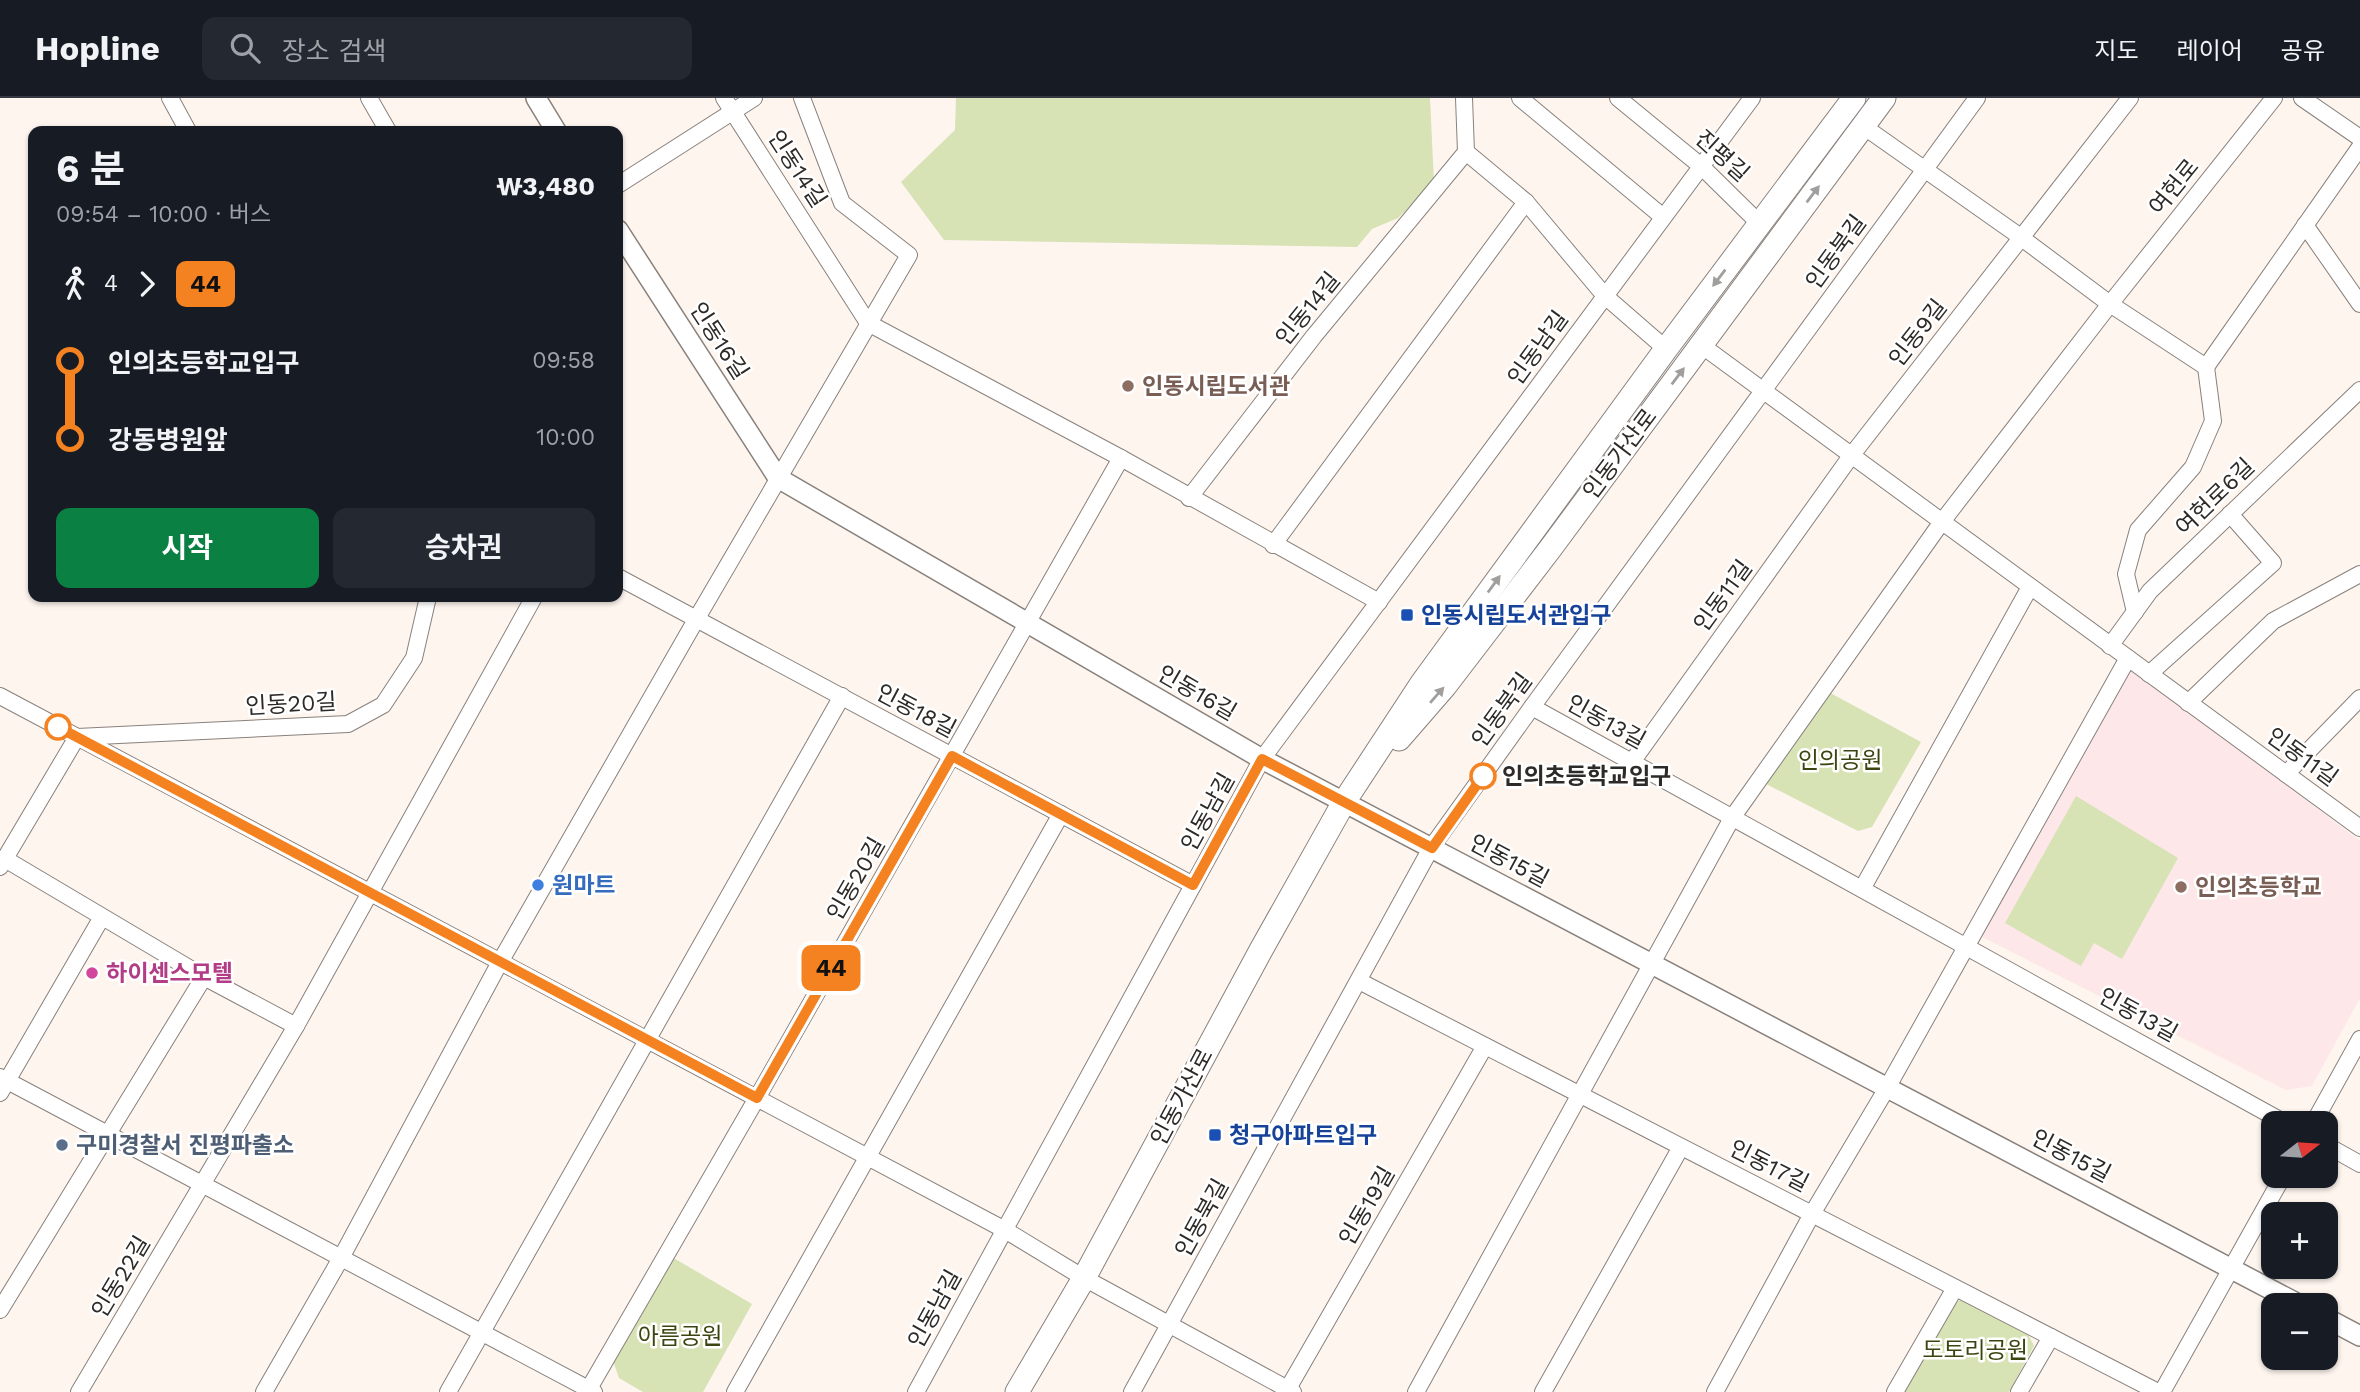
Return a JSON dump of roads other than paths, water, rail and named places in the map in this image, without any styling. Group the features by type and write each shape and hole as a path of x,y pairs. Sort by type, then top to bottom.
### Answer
{"main road":[{"name":"인동가산로","path":"1017,1392 1084,1278 1261,950 1345,802 1422,683 1666,349 1854,98"},
{"name":"인동가산로","path":"1345,802 1445,687 1884,98"}],"street":[{"path":"170,98 185,126"},
{"path":"369,98 385,126"},
{"path":"536,98 553,126"},
{"path":"623,181 728,104 754,98"},
{"name":"인동14길","path":"802,98 842,202 909,255 868,323"},
{"path":"1464,98 1466,152 1527,202 1605,296 1666,349"},
{"path":"1520,98 1663,217"},
{"name":"진평길","path":"1618,98 1701,166 1760,224"},
{"name":"인동남길","path":"916,1392 1262,759 1752,98"},
{"name":"인동북길","path":"1132,1392 1432,848 1977,98"},
{"name":"인동9길","path":"1851,456 2130,98"},
{"name":"여헌로","path":"2110,304 2274,98"},
{"path":"2302,98 2360,138"},
{"name":"인동14길","path":"728,104 868,323 1121,458 1379,602"},
{"path":"1863,126 2021,237 2110,304 2206,367"},
{"path":"2134,612 2126,574 2138,530 2193,467 2213,421 2206,367 2360,147"},
{"name":"인동14길","path":"1189,498 1314,336 1466,152"},
{"path":"1273,545 1527,202"},
{"path":"2305,225 2360,304"},
{"name":"인동16길","path":"623,238 778,478 1262,759 1345,802"},
{"path":"1416,1392 1732,818 1941,523 2110,304"},
{"path":"264,1392 341,1258 500,962 868,323"},
{"name":"인동11길","path":"1701,345 2360,828"},
{"name":"여헌로6길","path":"2110,646 2150,591 2360,390"},
{"name":"인동11길","path":"1632,762 1851,456"},
{"path":"952,756 1121,458"},
{"path":"2149,674 2273,563 2230,514"},
{"path":"2188,703 2273,621 2360,574"},
{"name":"인동18길","path":"623,580 1193,885"},
{"path":"1862,889 2030,587"},
{"name":"인동20길","path":"77,737 348,724 383,705 414,658 427,602"},
{"path":"203,1185 372,893 531,602"},
{"path":"1715,1392 1812,1214 1887,1087 2127,659"},
{"path":"0,696 1004,1230 1084,1278"},
{"path":"448,1392 842,696"},
{"path":"2286,774 2360,698"},
{"name":"인동13길","path":"1532,707 2263,1111"},
{"path":"77,737 2,863 296,1026"},
{"name":"인동20길","path":"590,1391 952,756"},
{"name":"인동15길","path":"1345,802 2278,1293"},
{"path":"735,1392 1061,814"},
{"path":"102,917 2,1084 108,1134 590,1391"},
{"path":"0,1310 204,977"},
{"name":"인동17길","path":"1359,981 2160,1392"},
{"path":"2320,1111 2360,1039"},
{"name":"인동19길","path":"1084,1278 1289,1391 1485,1046"},
{"path":"1543,1392 1681,1147"},
{"path":"2338,1152 2360,1164"},
{"name":"인동22길","path":"79,1392 203,1185"},
{"path":"2160,1392 2276,1188"},
{"path":"1895,1392 1955,1288"},
{"path":"2338,1324 2360,1336"},
{"path":"2019,1392 2051,1337"}],"place":[{"name":"인동시립도서관","path":"1128,386"},
{"name":"인동시립도서관입구","path":"1407,615"},
{"name":"인의초등학교입구","path":"1483,776"},
{"name":"원마트","path":"538,885"},
{"name":"인의초등학교","path":"2181,887"},
{"name":"하이센스모텔","path":"92,973"},
{"name":"청구아파트입구","path":"1215,1135"},
{"name":"구미경찰서 진평파출소","path":"62,1145"}],"park label":[{"name":"인의공원","path":"1840,760"},
{"name":"아름공원","path":"680,1336"},
{"name":"도토리공원","path":"1975,1350"}]}
